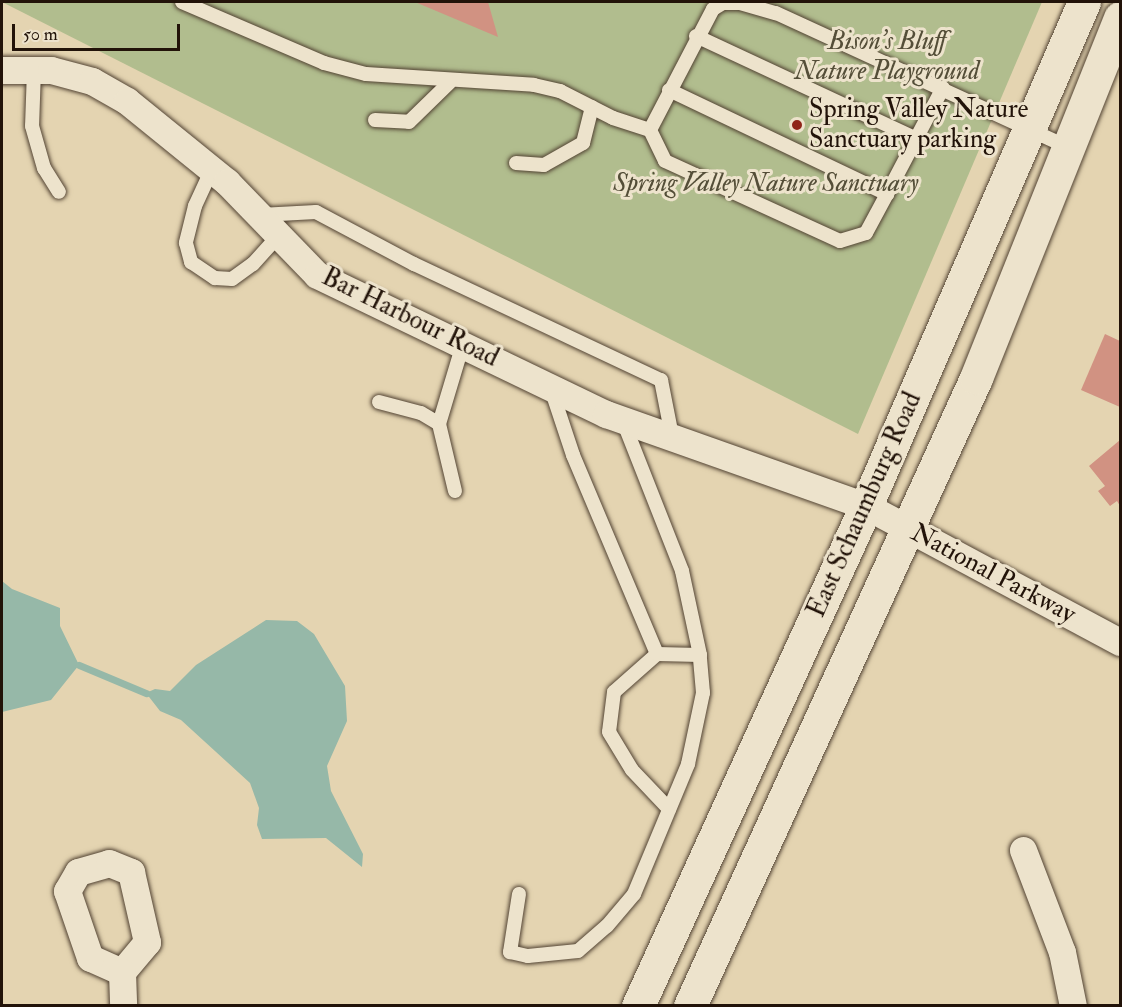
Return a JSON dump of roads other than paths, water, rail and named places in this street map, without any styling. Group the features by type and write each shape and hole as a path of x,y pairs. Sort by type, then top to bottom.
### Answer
{"main road":[{"name":"East Schaumburg Road","path":"638,1005 866,506 1084,2"},
{"name":"East Schaumburg Road","path":"690,1005 976,378 1066,147 1120,18"}],"street":[{"name":"Bar Harbour Road","path":"2,70 34,70 92,81 146,114 212,169 317,275 550,387 622,419 866,506"},
{"name":"National Parkway","path":"866,506 1120,642"},
{"path":"1023,850 1062,952 1073,1005"},
{"path":"122,972 123,1005"}],"lane":[{"path":"182,2 324,63 366,74 450,82 534,85 560,91 592,107 650,130 665,161 840,241 867,233 943,88"},
{"path":"650,130 696,36 713,9 723,3 740,3 776,13 943,88 1066,147"},
{"path":"696,36 915,138"},
{"path":"34,70 32,126 44,168 59,192"},
{"path":"375,120 409,122 450,82"},
{"path":"669,90 887,194"},
{"path":"516,163 544,165 583,143 592,107"},
{"path":"212,169 195,206 186,243 191,262 215,278 232,279 253,264 278,237"},
{"path":"258,216 316,212 414,264 661,380 672,436"},
{"path":"455,491 439,424 463,345"},
{"path":"550,387 573,455 657,654"},
{"path":"379,402 421,413 439,424"},
{"path":"519,894 510,952 528,956 578,951 607,926 634,894 688,764 704,693 700,655 682,571 622,419"},
{"path":"669,809 632,770 609,732 614,692 657,654 700,655"}],"waterway":[{"path":"79,665 146,693"}],"place":[{"name":"Spring Valley Nature Sanctuary parking","path":"797,125"}],"park label":[{"name":"Bison's Bluff Nature Playground","path":"887,57"},
{"name":"Spring Valley Nature Sanctuary","path":"766,184"}]}
